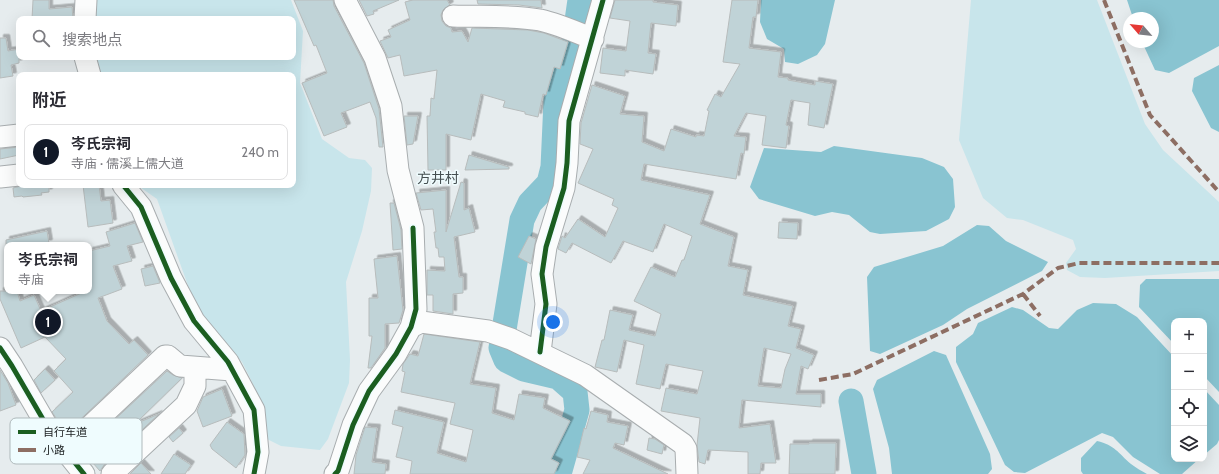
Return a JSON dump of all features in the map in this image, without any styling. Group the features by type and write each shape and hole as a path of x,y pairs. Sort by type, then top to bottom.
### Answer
{"street":[{"path":"85,16 86,0"},
{"path":"335,474 338,471 353,425 370,391 396,354 411,328 416,309 413,228 398,170 391,106 375,58 345,0"},
{"path":"540,352 546,304 542,274 546,247 564,188 569,122 582,34 603,0"},
{"path":"453,16 540,20 582,34"},
{"path":"85,60 89,72"},
{"path":"0,137 16,135"},
{"path":"0,177 16,175"},
{"path":"125,188 141,207 171,278 194,321 228,362 254,410 258,452 254,474"},
{"path":"411,328 421,322 488,331 511,339 585,374 683,444 686,449 687,474"},
{"path":"0,348 42,418"},
{"path":"99,418 164,356 168,356 180,366 232,370"},
{"path":"142,446 186,405 195,386 195,368"},
{"path":"76,464 84,474"},
{"path":"112,474 123,464"}],"shaded area":[{"path":"96,0 291,0 303,31 300,83 322,139 349,158 365,160 372,168 371,191 362,231 346,282 350,360 349,383 328,439 320,450 281,446 267,439 255,388 242,362 219,338 196,308 157,199 141,188 296,188 296,72 100,72 98,60 296,60 296,16 95,16"},
{"path":"971,0 1097,0 1145,124 1163,150 1219,202 1219,271 1105,278 1080,277 1067,270 1066,263 1076,249 1073,240 1023,220 1007,218 983,198 959,140"}],"water":[{"path":"761,0 835,0 825,44 817,55 798,64 785,62 784,49 767,39 760,22"},
{"path":"1127,0 1219,0 1219,46 1169,73 1155,70 1145,48 1159,48 1159,12 1131,12"},
{"path":"1219,65 1219,132 1211,128 1192,91 1194,78"},
{"path":"834,146 922,158 944,167 953,179 955,207 949,219 926,231 880,234 870,232 849,215 832,212 815,216 759,199 750,187 764,148 821,152"},
{"path":"977,225 989,226 1006,241 1048,262 1042,271 967,309 943,325 880,354 870,351 867,277 874,267 943,246"},
{"path":"1146,279 1219,279 1219,392 1207,379 1207,318 1171,318 1171,341 1139,307 1140,285"},
{"path":"1093,303 1116,304 1137,317 1171,354 1171,462 1196,462 1182,474 1160,474 1133,457 1113,437 1102,433 1025,473 1014,472 1005,465 956,362 956,347 973,334 978,323 1012,307 1023,310 1049,328 1058,329 1077,310"},
{"path":"934,351 946,355 990,454 992,469 988,474 892,474 889,448 873,389 877,380"},
{"path":"1207,392 1219,405 1219,440 1217,444 1207,452"},
{"path":"1097,441 1112,447 1131,464 1147,474 1083,474 1081,471 1081,458"}],"building":[{"path":"33,0 49,0 49,9 72,7 73,16 32,16"},
{"path":"294,0 333,0 334,6 364,63 379,109 383,147 379,147 376,118 370,102 341,113 347,127 324,136 302,83 327,73 316,45 314,46"},
{"path":"359,0 399,0 373,11 374,14 367,16"},
{"path":"413,0 447,0 450,5 443,10 441,15 442,21 446,26 451,28 452,32 462,31 468,42 472,28 528,30 544,33 568,42 560,69 554,67 546,95 543,94 538,117 525,114 525,112 503,107 505,101 481,94 471,140 446,134 446,170 428,170 427,116 430,116 431,98 434,99 437,70 404,76 400,55 388,58 380,41 391,37 388,30 410,20 405,2"},
{"path":"477,0 541,0 542,8 519,5 478,4"},
{"path":"615,0 653,0 653,2 678,5 676,26 651,23 648,53 656,54 653,74 625,70 625,76 600,73 603,48 626,51 630,21 610,18"},
{"path":"732,0 758,0 756,17 753,17 749,48 781,52 778,77 815,85 815,81 833,84 824,128 808,125 810,103 791,100 786,125 789,126 786,148 762,145 766,116 746,113 734,136 746,137 744,154 741,153 736,179 644,164 641,180 710,195 700,224 734,237 728,266 748,270 743,295 793,306 788,326 801,329 796,348 814,355 808,369 801,366 796,394 821,394 821,407 742,400 739,428 770,424 776,463 761,463 760,474 748,474 748,452 708,450 705,464 699,462 697,445 700,418 661,411 666,388 697,394 703,371 666,364 660,389 636,384 644,345 624,340 617,372 595,367 602,340 604,340 610,310 633,315 629,330 655,336 661,314 634,301 651,267 675,277 682,260 684,260 692,236 664,224 653,252 623,241 611,263 572,243 566,253 558,249 562,236 565,238 578,219 605,237 618,208 612,205 614,199 578,183 593,149 580,144 581,123 592,85 625,96 620,114 644,116 642,142 664,151 671,129 696,137 696,135 704,136 709,111 707,110 715,94 721,97 740,64 723,62","holes":["764,348 791,354 785,369 781,388 758,386"]},
{"path":"0,38 6,38 8,51 16,50 16,60 19,60 19,63 11,65 13,76 0,78"},
{"path":"404,116 418,116 413,144 407,145"},
{"path":"16,147 16,156 0,159 0,149"},
{"path":"469,155 509,167 509,169 465,170"},
{"path":"461,182 464,183 464,210 469,208 475,232 454,237 459,277 463,277 463,293 453,294 453,314 433,311 433,295 427,295 427,270 445,271 444,257 439,257 438,248 436,248 434,232 436,232 433,209 421,210 416,193 446,190 446,232"},
{"path":"13,188 49,188 49,192 41,193 42,195 14,197"},
{"path":"83,188 99,188 101,201 110,200 113,223 88,227"},
{"path":"390,203 394,203 401,230 402,249 393,250"},
{"path":"779,222 798,223 797,239 778,238"},
{"path":"135,223 143,242 127,246 132,261 113,266 122,289 98,298 107,321 129,344 134,340 148,355 82,418 56,418 52,412 73,392 54,371 66,359 45,337 21,348 0,299 0,291 4,291 4,294 18,294 20,301 34,295 41,311 79,294 92,294 92,250 110,246 106,232"},
{"path":"47,231 49,242 6,242 6,240"},
{"path":"529,236 536,239 531,264 518,257"},
{"path":"397,256 403,310 399,323 385,324 385,348 371,368 368,368 372,336 369,336 369,298 378,298 374,259"},
{"path":"153,266 160,283 145,286 141,269"},
{"path":"424,334 480,342 470,384 496,388 492,413 514,420 519,394 545,398 543,408 570,421 551,459 559,463 554,474 410,474 412,461 396,457 403,427 392,424 395,410 444,422 437,453 466,462 473,430 450,424 455,403 401,392 405,372 402,371 403,364 410,354 418,356"},
{"path":"45,369 55,380 41,393 34,380"},
{"path":"0,370 8,383 16,405 0,411"},
{"path":"167,371 182,378 141,418 116,418"},
{"path":"222,389 232,416 203,427 197,411 203,397"},
{"path":"591,411 608,415 607,422 628,426 624,445 615,443 613,448 668,474 583,474 590,460 577,457 584,428 586,429"},
{"path":"159,414 142,430 142,421"},
{"path":"227,422 244,434 245,455 236,468 212,449 210,445"},
{"path":"365,427 377,428 372,462 386,464 385,474 354,474 356,455"},
{"path":"179,428 183,433 173,442 169,437"},
{"path":"649,438 655,439 664,445 662,454 647,450"},
{"path":"836,443 835,474 789,474 790,444"},
{"path":"174,454 191,465 185,474 161,474"},
{"path":"94,464 105,464 100,471"},
{"path":"140,464 142,464 151,474 130,474"}],"waterway":[{"path":"559,474 577,410 575,392 558,377 524,369 506,360 501,348 522,220 530,203 549,183 553,167 556,101 572,55 580,0"},
{"path":"851,401 864,474"}],"marked path":[{"path":"1104,0 1150,115 1219,192"},
{"path":"819,380 853,374 1023,294 1058,268 1079,263 1219,263"},
{"path":"1023,294 1040,316"}],"cycle path":[{"path":"540,352 546,304 542,274 546,247 564,188 569,121 603,0"},
{"path":"125,188 141,207 171,278 194,321 228,362 254,410 258,452 254,474"},
{"path":"335,474 338,471 353,425 369,391 396,354 411,327 416,309 413,228"},
{"path":"0,348 42,418"},
{"path":"76,464 84,474"}],"place":[{"name":"岑氏宗祠","path":"48,322"}],"district":[{"name":"方井村","path":"438,178"}]}
